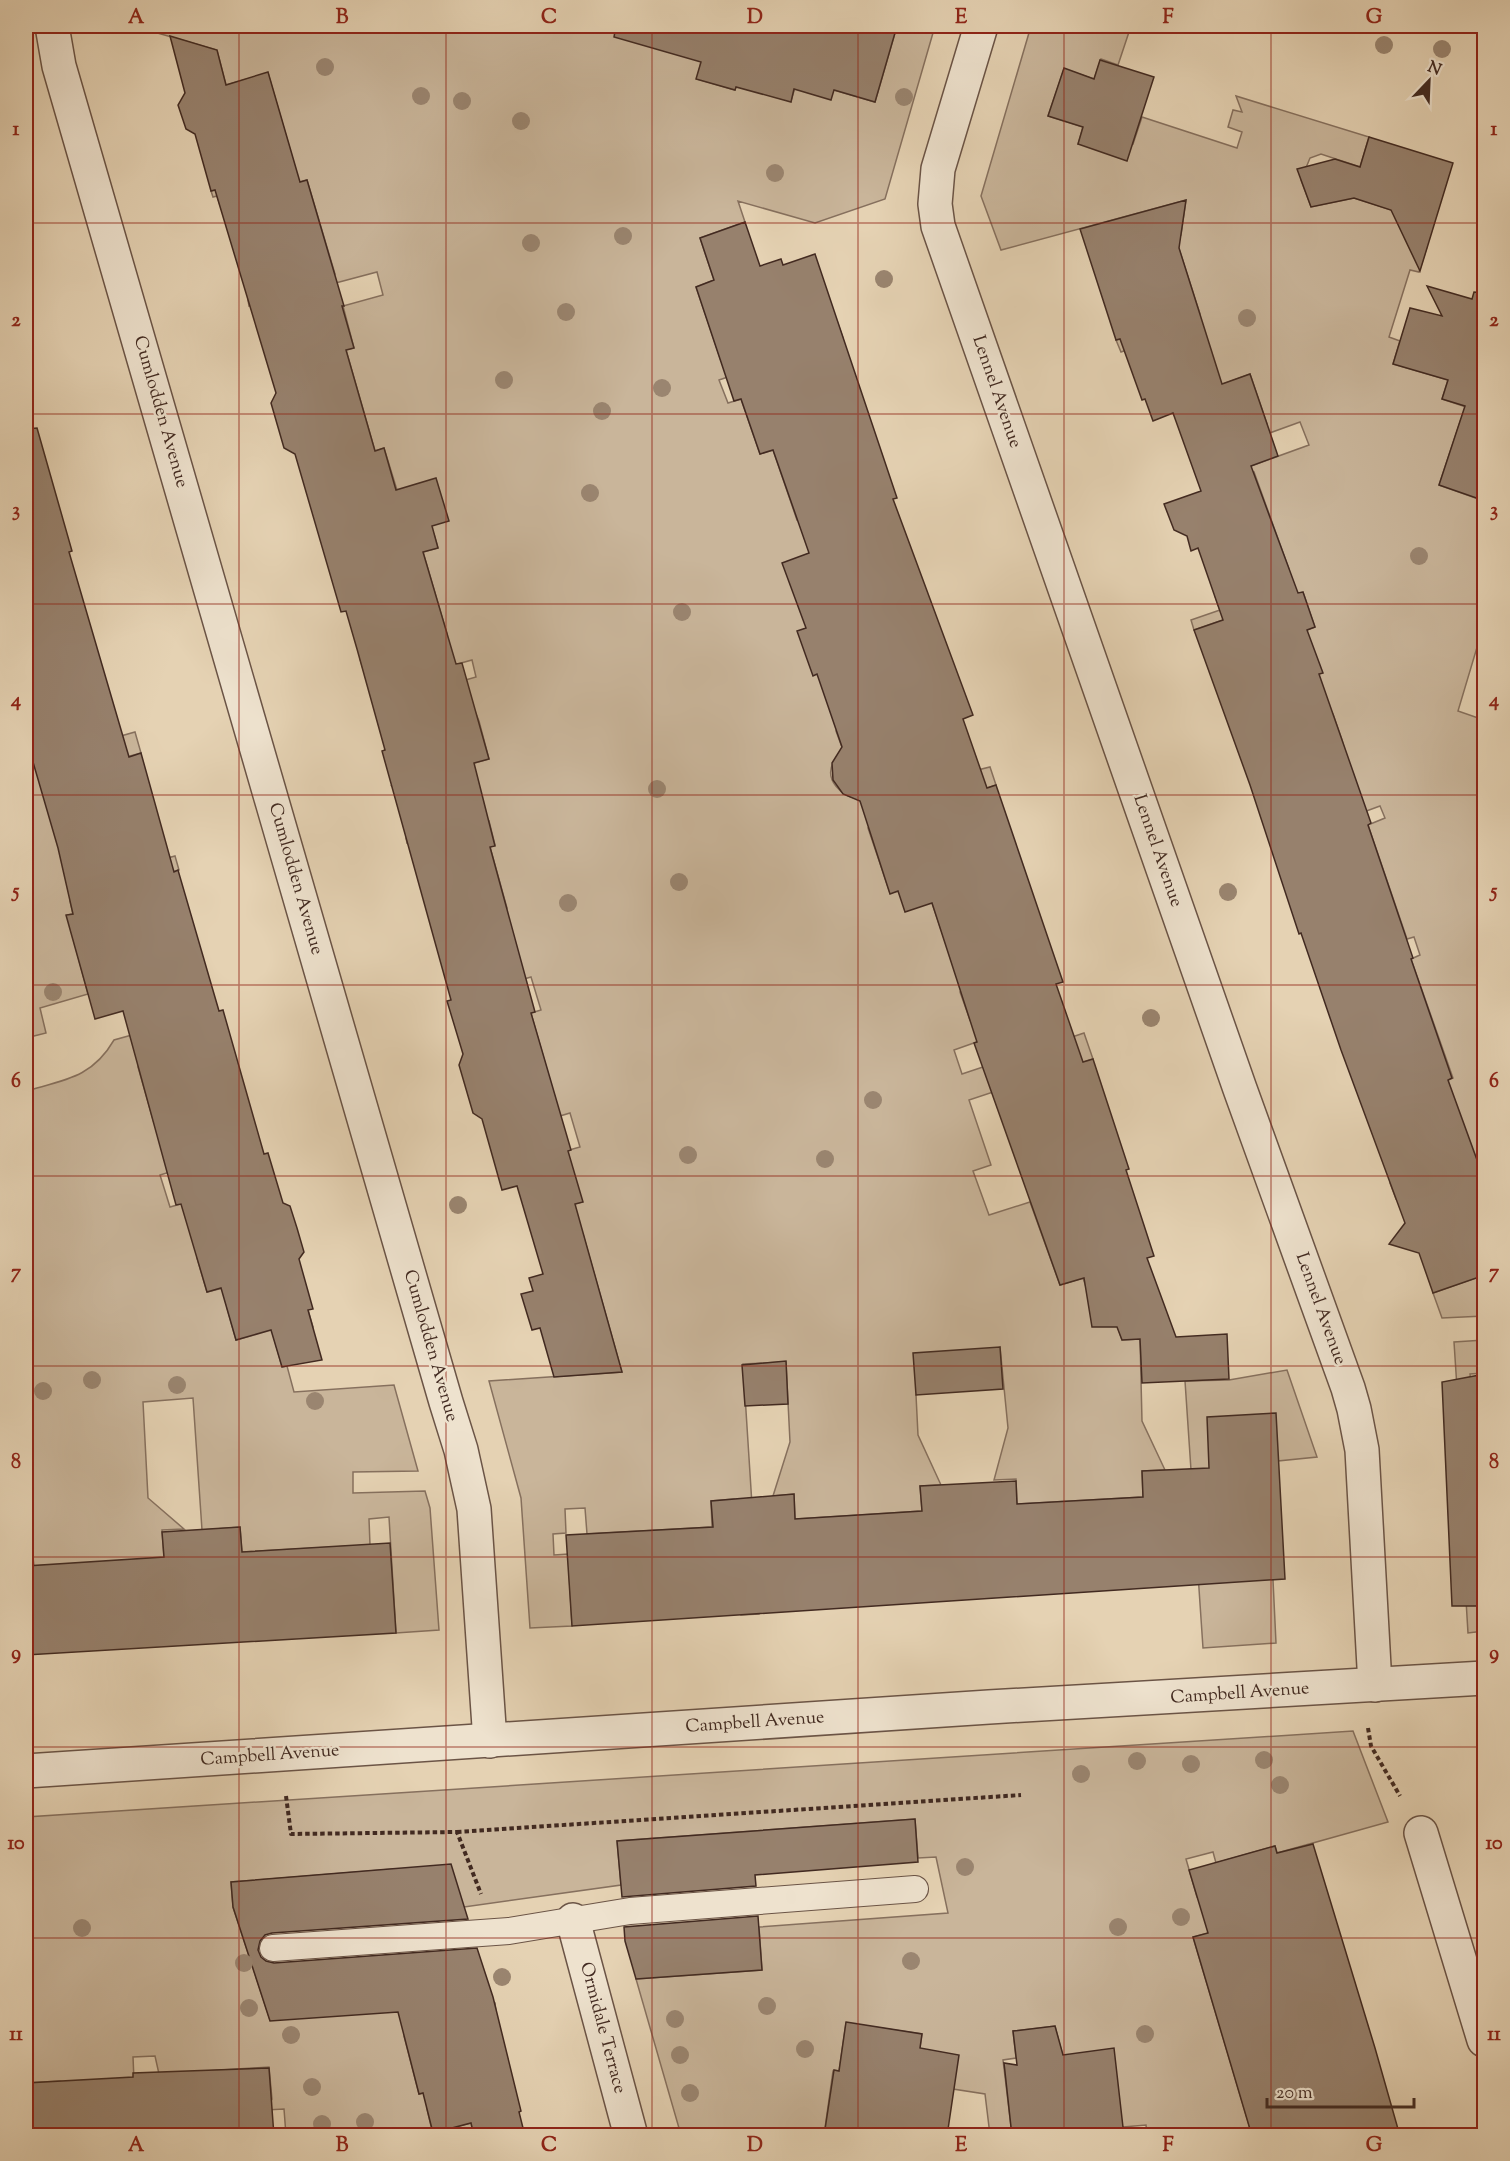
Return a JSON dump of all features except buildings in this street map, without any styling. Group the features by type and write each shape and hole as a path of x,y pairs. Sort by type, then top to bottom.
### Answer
{"street":[{"name":"Cumlodden Avenue","path":"52,26 59,66 461,1450 474,1509 490,1741"},
{"name":"Lennel Avenue","path":"981,26 938,169 935,204 938,226 1354,1409 1362,1450 1375,1685"},
{"name":"Campbell Avenue","path":"26,1771 977,1708 1485,1678"},
{"path":"1421,1833 1485,2040"},
{"name":"Ormidale Terrace","path":"573,1920 632,2136"}],"lane":[{"path":"273,1948 509,1931 630,1911 915,1889"}],"path":[{"path":"1371,1746 1421,1833"},
{"path":"282,1755 291,1834 457,1832 1022,1795"},
{"path":"457,1832 480,1893 509,1931"}],"shaded area":[{"path":"133,26 663,26 682,31 701,62 697,79 735,90 754,26 765,26 757,53 791,101 799,74 834,90 875,102 897,26 935,26 885,199 815,223 738,201 745,222 700,238 714,280 696,287 721,361 837,321 843,338 719,380 728,403 741,399 760,454 773,450 797,520 820,513 806,628 813,675 871,655 890,713 836,731 843,750 831,768 831,775 836,786 846,795 859,799 990,767 996,785 868,828 890,893 898,891 932,903 952,962 985,982 960,992 970,1020 995,1012 1002,1033 954,1050 962,1074 1084,1033 1093,1059 969,1100 991,1165 973,1171 989,1215 1030,1202 1060,1285 1083,1278 1092,1305 1116,1322 1122,1340 1140,1339 1142,1421 1165,1470 1142,1471 1143,1497 1017,1504 1016,1479 994,1480 1008,1428 1000,1347 916,1395 918,1435 941,1485 920,1486 922,1511 795,1519 794,1494 773,1496 790,1442 786,1362 743,1364 759,1614 741,1615 734,1499 711,1501 712,1527 587,1534 585,1508 565,1509 566,1533 553,1534 554,1555 568,1554 572,1626 530,1628 521,1498 489,1381 622,1372 583,1234 534,1216 582,1202 530,1161 580,1147 570,1113 560,1116 531,1013 541,1010 531,977 480,992 507,908 490,847 495,845 489,821 407,843 406,838 472,819 392,786 489,759 479,721 462,681 476,677 472,660 425,673 364,672 360,659 447,634 423,552 438,548 434,534 397,490 384,448 375,451 346,350 354,348 343,306 383,295 377,272 249,306 248,300 335,274 307,180 220,205 217,196 213,197 211,191 295,167 268,73 226,85 217,50"},
{"path":"1031,26 1131,26 1118,65 1101,59 1094,79 1064,69 1048,116 1083,127 1078,144 1113,138 1133,144 1142,117 1237,148 1242,132 1228,127 1233,110 1242,112 1236,96 1369,137 1360,167 1321,154 1310,158 1301,180 1311,207 1354,198 1404,214 1406,240 1427,247 1419,272 1410,270 1389,337 1400,341 1393,364 1448,380 1442,399 1472,409 1461,419 1439,485 1484,501 1484,624 1458,711 1484,720 1484,1168 1396,1199 1390,1183 1438,1167 1448,1080 1453,1078 1411,959 1420,955 1414,937 1407,939 1368,825 1385,818 1380,806 1361,813 1333,714 1306,679 1322,673 1291,636 1315,627 1303,592 1194,630 1191,620 1220,610 1215,596 1289,569 1254,472 1229,481 1226,475 1309,445 1300,422 1217,452 1267,424 1250,374 1218,386 1197,325 1121,352 1116,340 1200,314 1175,236 1181,235 1186,200 1001,250 981,196"},
{"path":"135,732 141,753 46,779 70,885 175,856 179,870 70,901 73,914 67,915 88,994 40,1008 46,1033 26,1038 26,751 29,762"},
{"path":"146,1031 138,1067 154,1123 203,1162 160,1175 170,1207 201,1198 197,1258 207,1292 227,1287 227,1308 236,1340 254,1335 252,1327 308,1310 313,1327 274,1338 282,1367 287,1366 294,1392 394,1385 418,1471 353,1472 353,1493 425,1491 430,1508 439,1630 396,1633 389,1517 369,1519 370,1545 242,1552 240,1527 202,1530 193,1398 143,1402 148,1498 184,1529 162,1530 164,1558 34,1566 31,1539 26,1539 26,1091 76,1076 96,1062 114,1040"},
{"path":"1484,1275 1484,1316 1442,1318 1433,1293"},
{"path":"1484,1340 1484,1373 1470,1374 1471,1386 1457,1388 1454,1342"},
{"path":"1287,1370 1317,1457 1278,1461 1273,1580 1276,1643 1203,1648 1185,1381 1229,1380"},
{"path":"1484,1565 1484,1631 1468,1633 1464,1567"},
{"path":"1353,1731 1388,1822 1277,1853 1275,1846 1216,1863 1213,1852 1186,1859 1197,1897 1235,1926 1193,1937 1252,2135 1147,2135 1146,2125 1123,2127 1068,2093 1055,2026 1013,2031 1016,2058 1003,2060 1012,2135 990,2135 985,2094 940,2087 920,2048 922,2034 846,2023 839,2071 833,2071 824,2135 681,2135 636,1979 762,1970 759,1927 948,1913 936,1857 918,1858 915,1819 617,1841 621,1885 464,1907 393,1869 231,1882 233,1907 270,2020 495,2003 496,2012 404,2036 419,2094 432,2091 427,2109 431,2126 439,2131 471,2123 474,2135 286,2135 284,2109 266,2110 272,2099 269,2067 159,2074 155,2056 133,2057 135,2104 60,2081 26,2083 26,1817"}]}
